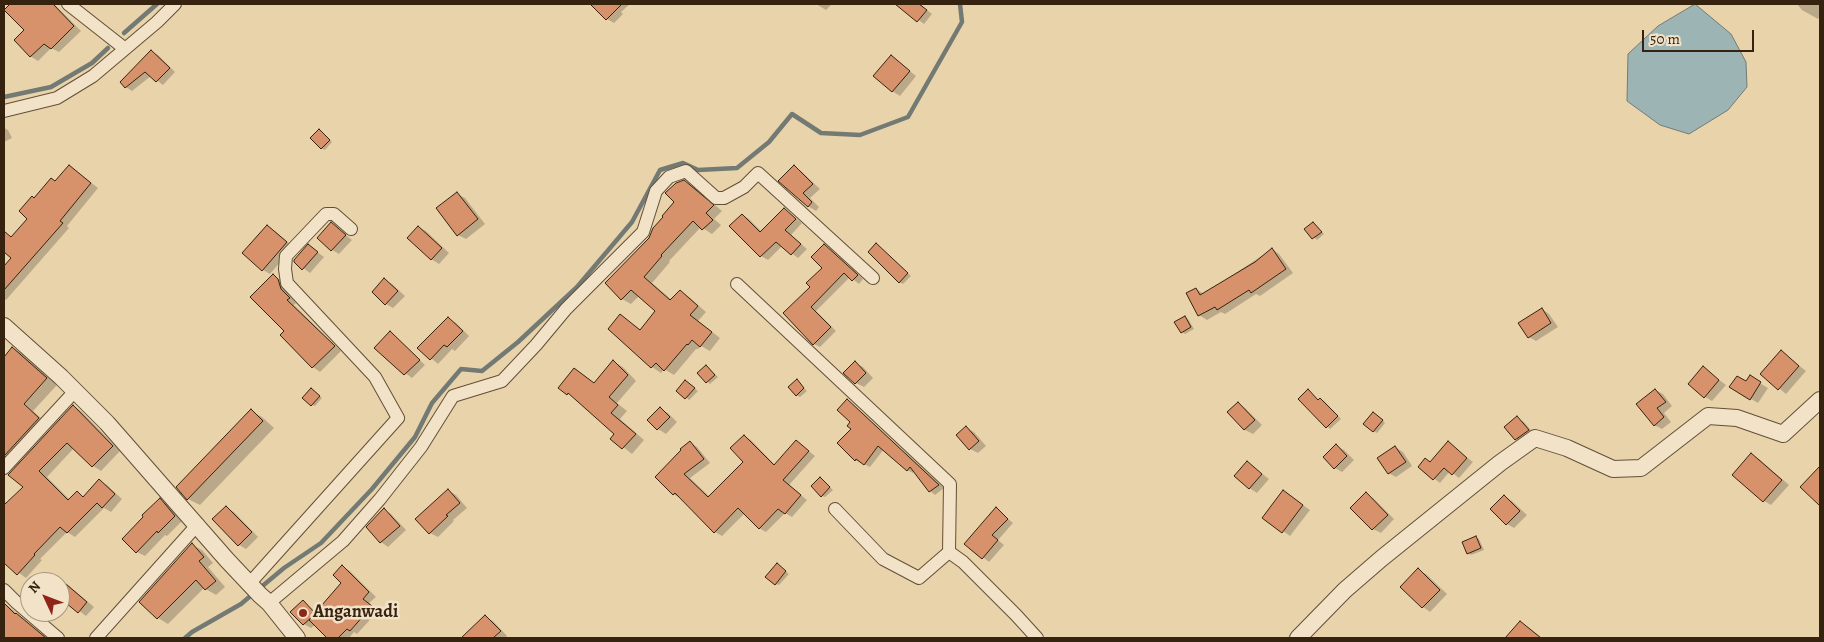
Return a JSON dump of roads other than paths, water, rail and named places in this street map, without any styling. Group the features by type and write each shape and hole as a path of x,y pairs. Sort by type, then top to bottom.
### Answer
{"street":[{"path":"68,4 124,48"},
{"path":"4,111 57,98 93,76 157,22 175,4"},
{"path":"259,594 344,541 421,447 452,396 502,381 566,309 643,232 656,191 669,177 686,171 716,198 724,198 744,187 758,173 873,278"},
{"path":"259,594 398,418 375,377 287,282 285,270 286,256 326,214 334,214 351,229"},
{"path":"737,284 950,484 949,552 919,578 883,559 835,510"},
{"path":"5,328 75,391 107,423 198,524 296,638"},
{"path":"4,468 75,391"},
{"path":"1298,638 1345,590 1382,558 1500,463 1535,438 1567,448 1614,469 1641,468 1708,416 1737,418 1783,434 1820,400"},
{"path":"96,638 198,524"},
{"path":"949,552 962,562 1037,638"},
{"path":"4,590 58,638"}],"water":[{"path":"1695,4 1731,34 1746,62 1747,87 1728,110 1689,134 1660,125 1627,101 1628,54 1658,26"}],"waterway":[{"path":"124,33 157,4"},
{"path":"260,588 284,568 321,543 372,489 415,437 432,403 461,369 482,371 518,342 577,287 632,222 660,170 683,163 698,170 737,168 769,142 792,114 821,133 860,135 908,117 962,22 960,4"},
{"path":"4,97 51,87 92,63 108,48"},
{"path":"185,638 241,604 254,593"}],"place":[{"name":"Anganwadi","path":"303,613"}]}
